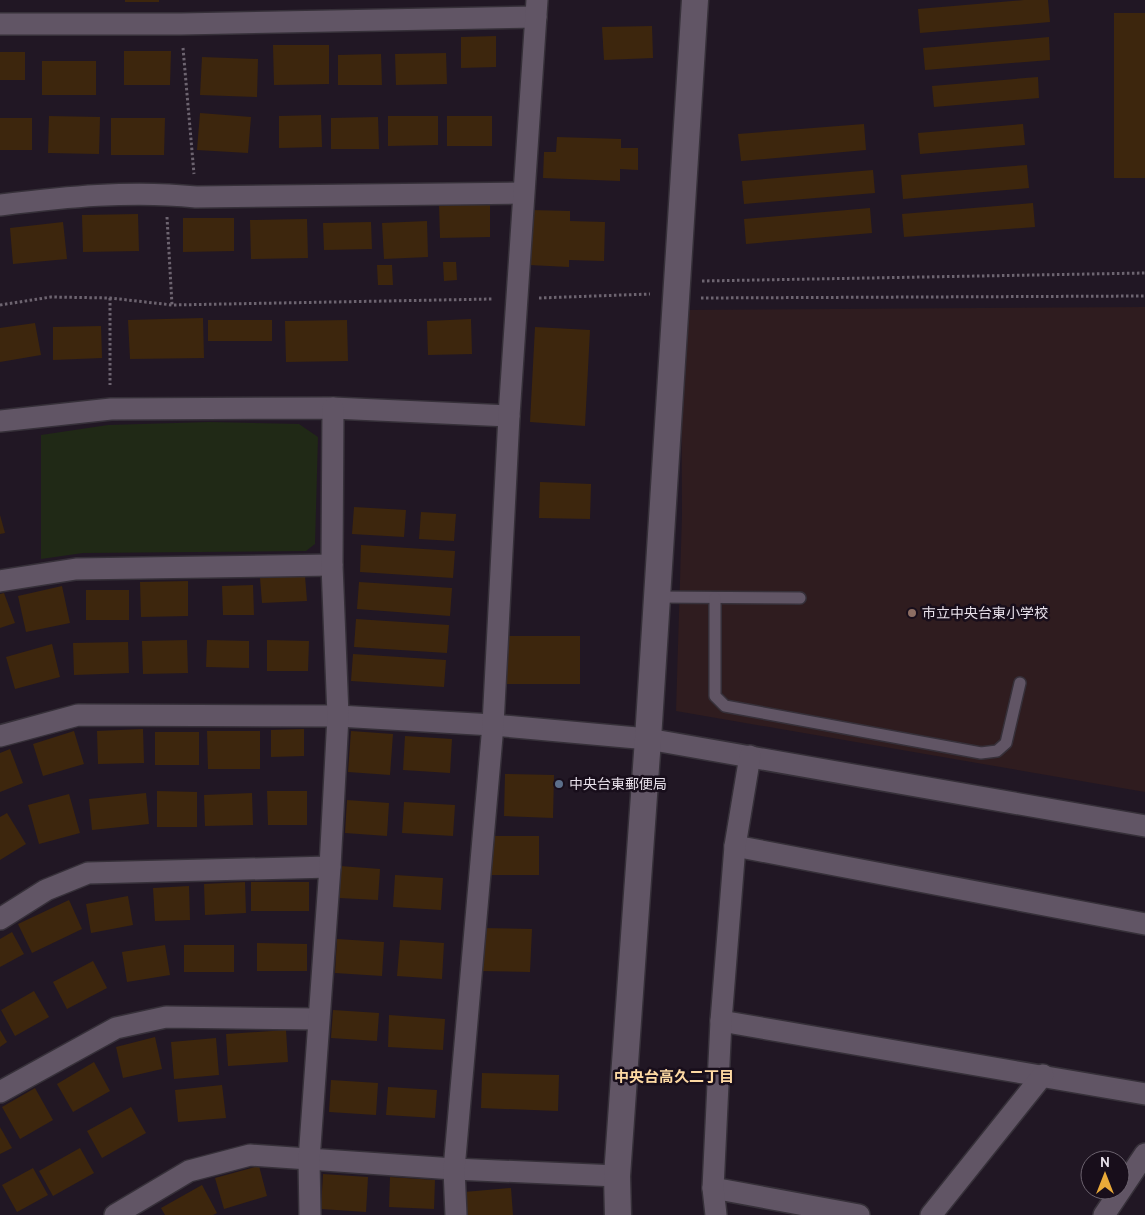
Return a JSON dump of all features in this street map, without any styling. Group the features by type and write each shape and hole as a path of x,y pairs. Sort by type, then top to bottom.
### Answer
{"street":[{"path":"618,1215 617,1176 648,739 695,0"},
{"path":"0,24 181,24 536,8 508,416 493,725 454,1169 456,1215"},
{"path":"0,204 76,196 166,194 196,197 523,193"},
{"path":"0,421 111,409 333,408 508,416"},
{"path":"310,1215 309,1160 330,866 338,716 332,565 333,408"},
{"path":"0,581 76,570 332,565"},
{"path":"0,736 78,714 338,716 493,725 648,739 1145,826"},
{"path":"716,1215 713,1188 721,1021 735,846 750,756"},
{"path":"735,846 1145,924"},
{"path":"0,919 46,890 88,873 330,866"},
{"path":"0,1092 116,1028 166,1017 318,1019"},
{"path":"721,1021 1043,1074 1145,1094"},
{"path":"931,1215 1043,1074"},
{"path":"1104,1215 1145,1154"},
{"path":"114,1215 190,1171 250,1155 454,1169 617,1176"},
{"path":"713,1188 859,1215"}],"lane":[{"path":"656,597 800,598"},
{"path":"715,598 715,696 725,706 981,753 997,751 1006,742 1020,683"}],"path":[{"path":"181,24 196,197"},
{"path":"166,194 172,305"},
{"path":"676,292 704,280 1145,274"},
{"path":"0,305 51,297 110,298 172,305 517,299 676,292 705,299 1145,296"},
{"path":"110,298 111,409"}],"shaded area":[{"name":"市立中央台東小学校","path":"1145,307 1145,792 676,711 682,515 681,310"}],"green space":[{"path":"209,422 299,424 318,437 315,544 306,551 83,553 41,559 41,435 108,425"}],"building":[{"path":"125,0 159,0 159,2 125,2"},
{"path":"1024,0 1048,0 1050,22 920,33 918,9"},
{"path":"1114,13 1145,13 1145,178 1114,178"},
{"path":"652,26 653,58 604,60 602,27"},
{"path":"496,36 496,67 461,68 461,37"},
{"path":"1049,37 1050,60 925,70 923,48"},
{"path":"273,45 329,45 329,84 274,85"},
{"path":"124,51 171,51 170,85 124,85"},
{"path":"0,52 25,52 25,80 0,80"},
{"path":"446,53 447,84 396,85 395,54"},
{"path":"381,54 382,85 338,85 338,55"},
{"path":"202,57 258,59 257,97 200,95"},
{"path":"42,61 96,61 96,95 42,95"},
{"path":"1038,77 1039,98 934,107 932,86"},
{"path":"200,113 251,117 248,153 197,150"},
{"path":"321,115 322,147 279,148 279,116"},
{"path":"49,116 100,117 99,154 48,153"},
{"path":"388,116 438,116 438,145 388,146"},
{"path":"447,116 492,116 492,146 447,146"},
{"path":"378,117 379,149 331,149 331,118"},
{"path":"0,118 32,118 32,150 0,150"},
{"path":"111,118 165,118 164,155 111,155"},
{"path":"864,124 866,150 741,161 738,134"},
{"path":"1023,124 1025,145 920,154 918,133"},
{"path":"557,137 621,139 621,148 638,148 638,170 620,169 620,181 543,178 544,152 556,152"},
{"path":"1027,165 1029,188 903,199 901,175"},
{"path":"873,170 875,193 744,204 742,181"},
{"path":"490,203 490,237 440,238 439,204"},
{"path":"1033,203 1035,227 904,237 902,214"},
{"path":"870,208 872,233 746,244 744,219"},
{"path":"531,210 570,211 570,221 605,222 604,261 569,260 569,267 529,265"},
{"path":"138,214 139,251 83,252 82,215"},
{"path":"183,218 234,218 234,251 183,252"},
{"path":"307,219 308,258 251,259 250,220"},
{"path":"427,221 428,257 384,259 382,223"},
{"path":"63,222 67,259 13,264 10,228"},
{"path":"371,222 372,249 324,250 323,223"},
{"path":"443,262 456,262 457,280 444,281"},
{"path":"377,265 392,265 393,285 378,285"},
{"path":"203,318 204,358 130,359 128,320"},
{"path":"471,319 472,354 428,355 427,321"},
{"path":"208,320 272,320 272,341 208,341"},
{"path":"347,320 348,361 286,362 285,321"},
{"path":"35,323 41,355 0,362 0,328"},
{"path":"101,326 102,358 53,360 53,327"},
{"path":"535,327 590,330 585,426 530,422"},
{"path":"540,482 591,484 590,519 539,518"},
{"path":"354,507 406,510 404,537 352,534"},
{"path":"421,512 456,514 454,541 419,539"},
{"path":"0,515 5,533 0,534"},
{"path":"361,545 455,551 453,578 360,572"},
{"path":"305,576 307,601 262,603 260,578"},
{"path":"188,581 188,616 141,617 140,582"},
{"path":"359,582 452,588 450,616 357,609"},
{"path":"253,585 254,615 223,615 222,586"},
{"path":"62,586 70,623 26,632 18,596"},
{"path":"86,590 129,590 129,620 86,620"},
{"path":"4,593 15,623 0,628 0,594"},
{"path":"356,619 449,625 447,653 354,647"},
{"path":"504,636 580,636 580,684 503,684"},
{"path":"187,640 188,673 143,674 142,641"},
{"path":"207,640 249,641 249,668 206,667"},
{"path":"267,640 309,641 308,671 267,671"},
{"path":"128,642 129,673 74,675 73,643"},
{"path":"52,644 60,677 15,689 6,657"},
{"path":"353,654 446,660 444,687 351,681"},
{"path":"143,729 144,763 98,764 97,731"},
{"path":"304,729 304,756 271,757 271,730"},
{"path":"74,731 84,764 43,776 33,744"},
{"path":"207,731 260,731 260,769 208,769"},
{"path":"351,731 393,734 390,775 348,772"},
{"path":"155,732 199,732 199,765 155,765"},
{"path":"405,736 452,739 450,773 403,770"},
{"path":"10,749 23,783 0,792 0,753"},
{"path":"505,774 554,775 553,818 504,816"},
{"path":"157,791 197,792 197,827 157,827"},
{"path":"267,791 307,791 307,825 268,825"},
{"path":"146,793 149,824 92,830 89,799"},
{"path":"252,793 253,825 205,826 204,795"},
{"path":"69,794 80,833 39,844 28,805"},
{"path":"347,800 389,803 387,836 345,833"},
{"path":"404,802 455,805 453,836 402,833"},
{"path":"7,813 26,844 0,860 0,817"},
{"path":"489,836 539,836 539,875 489,875"},
{"path":"340,866 380,869 378,900 339,898"},
{"path":"395,875 443,878 441,910 393,907"},
{"path":"245,882 246,913 205,915 204,884"},
{"path":"251,882 309,882 309,911 251,911"},
{"path":"189,886 190,920 155,921 153,888"},
{"path":"128,896 133,925 91,933 86,904"},
{"path":"69,900 82,929 32,953 18,924"},
{"path":"481,928 532,929 530,972 479,971"},
{"path":"12,932 24,954 0,967 0,939"},
{"path":"337,939 384,942 382,976 335,973"},
{"path":"400,940 444,943 442,979 397,976"},
{"path":"257,943 307,944 307,971 257,971"},
{"path":"165,945 170,975 127,982 122,952"},
{"path":"184,945 234,945 234,972 184,972"},
{"path":"93,961 107,988 67,1009 53,982"},
{"path":"34,991 49,1017 15,1036 1,1010"},
{"path":"333,1010 379,1013 377,1041 331,1038"},
{"path":"389,1015 445,1019 443,1050 388,1047"},
{"path":"0,1030 7,1042 0,1047"},
{"path":"286,1030 288,1062 228,1066 226,1034"},
{"path":"155,1037 162,1069 123,1078 116,1047"},
{"path":"216,1038 219,1075 174,1079 171,1042"},
{"path":"94,1062 110,1091 73,1112 57,1084"},
{"path":"482,1073 559,1075 558,1111 481,1108"},
{"path":"331,1080 378,1083 376,1115 329,1112"},
{"path":"222,1085 226,1118 178,1122 175,1090"},
{"path":"388,1087 437,1090 435,1118 386,1115"},
{"path":"35,1088 53,1120 20,1139 2,1107"},
{"path":"131,1107 146,1133 102,1158 87,1131"},
{"path":"0,1127 12,1148 0,1154"},
{"path":"80,1148 94,1173 53,1196 39,1171"},
{"path":"259,1166 267,1196 224,1209 215,1178"},
{"path":"33,1168 48,1195 17,1212 2,1185"},
{"path":"323,1174 368,1177 366,1212 321,1209"},
{"path":"390,1177 435,1180 434,1209 389,1207"},
{"path":"202,1185 217,1213 213,1215 165,1215 161,1208"},
{"path":"511,1188 513,1215 466,1215 464,1192"}],"place":[{"name":"市立中央台東小学校","path":"912,613"},
{"name":"中央台東郵便局","path":"559,784"}],"district":[{"name":"中央台高久二丁目","path":"674,1077"}]}
